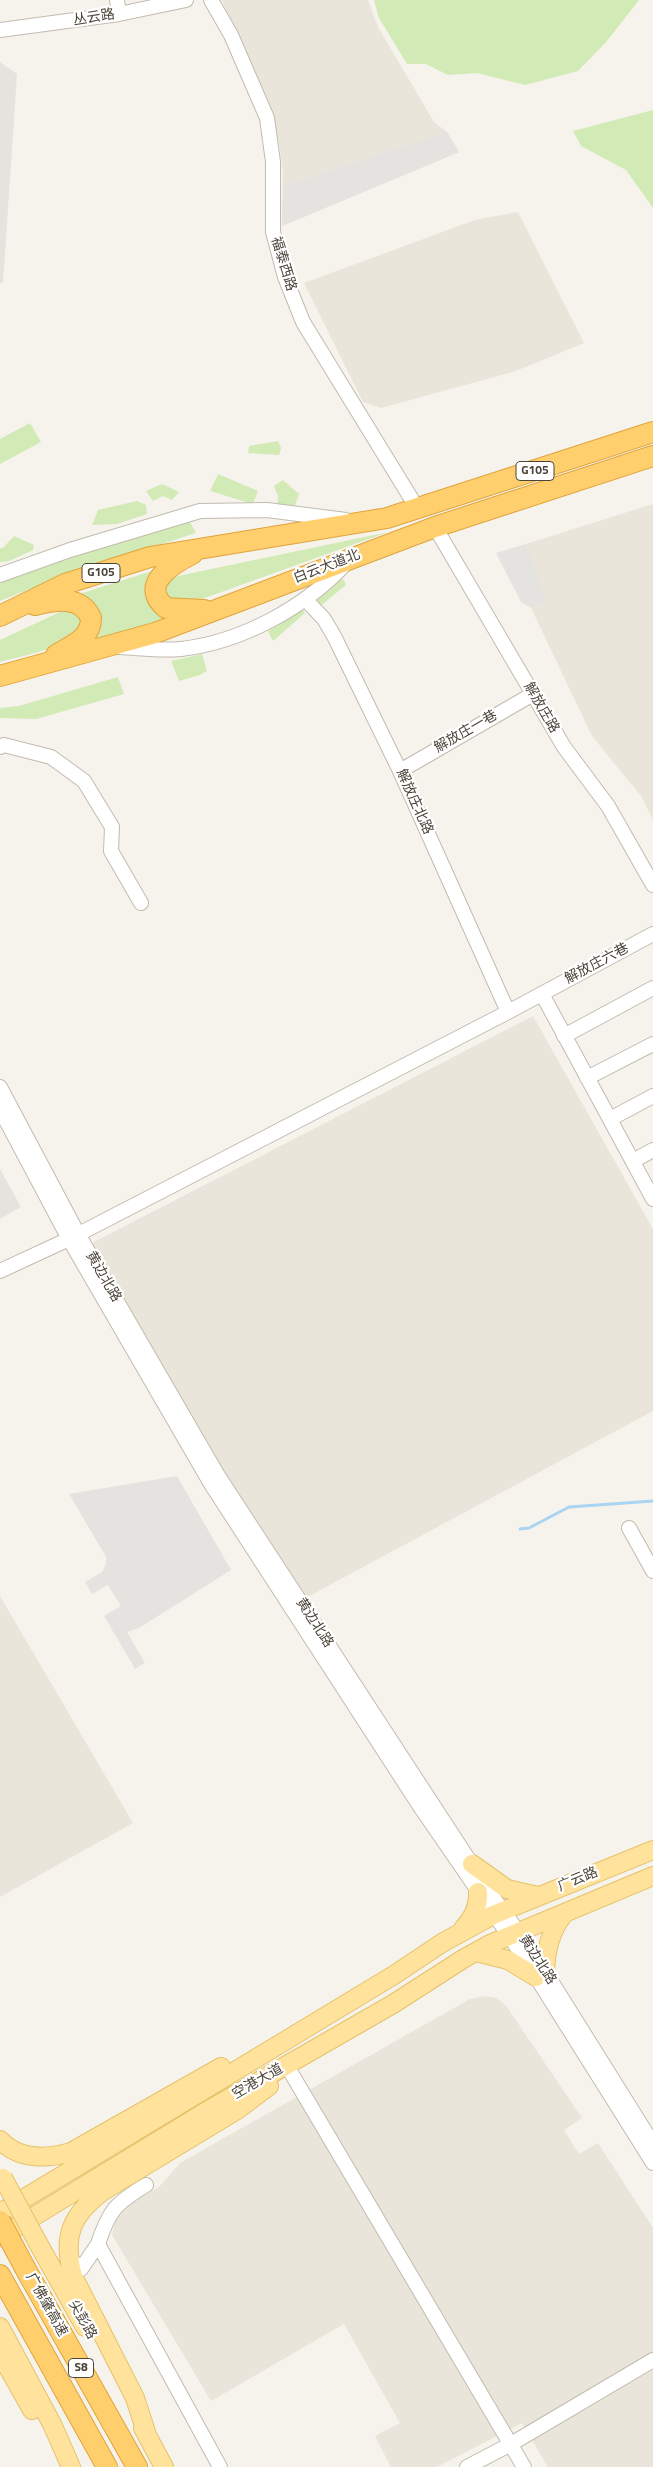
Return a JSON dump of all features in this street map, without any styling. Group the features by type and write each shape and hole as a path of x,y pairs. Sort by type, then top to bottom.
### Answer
{"highway":[{"name":"G105","path":"2,614 48,592 150,557 366,522 417,508 653,432"},
{"name":"白云大道北","path":"0,676 108,647 223,608 352,557 435,527 653,456"},
{"path":"202,548 164,572 156,585 157,597 166,608 173,610 223,608"},
{"path":"2,614 60,601 74,602 89,613 91,618 90,631 40,666"},
{"name":"广佛肇高速","path":"0,2221 136,2467"},
{"name":"广佛肇高速","path":"2,2279 107,2467"}],"main road":[{"name":"广云路","path":"498,1913 653,1850"},
{"path":"472,1864 507,1889 538,1896"},
{"path":"587,1876 596,1900"},
{"name":"广云路","path":"514,1934 653,1876"},
{"path":"461,1931 476,1910 479,1901 478,1892"},
{"name":"空港大道","path":"0,2213 415,1962 461,1931 498,1913"},
{"path":"476,1952 508,1960 541,1974 549,1939 564,1914"},
{"name":"空港大道","path":"0,2237 212,2108 287,2066 476,1952 514,1934"},
{"path":"415,1962 425,1984"},
{"path":"0,2140 19,2153 33,2156 48,2157 71,2152 208,2074 235,2061 275,2047"},
{"path":"148,2438 135,2398 73,2276 68,2258 68,2240 74,2222 90,2201 243,2106 266,2089 287,2066"},
{"name":"尖彭路","path":"1,2176 164,2467"},
{"path":"0,2327 52,2424 70,2467"},
{"path":"0,2353 29,2405 70,2467"}],"street":[{"name":"丛云路","path":"0,30 118,7 186,0"},
{"name":"福泰西路","path":"211,0 231,34 268,118 273,162 273,232 285,277 303,322 417,508"},
{"path":"0,575 70,550 200,511 267,510 366,522"},
{"name":"解放庄路","path":"435,527 576,766 608,806 653,885"},
{"path":"108,647 170,649 207,644 258,625 306,600 329,581 352,557"},
{"name":"解放庄北路","path":"306,600 319,612 329,628 400,771 508,1012"},
{"name":"解放庄一巷","path":"400,771 533,694"},
{"path":"1,743 52,757 84,781 112,826 112,851 141,903"},
{"name":"解放庄六巷","path":"0,1271 73,1236 508,1012 653,934"},
{"path":"564,1036 653,988"},
{"path":"542,994 653,1198"},
{"path":"587,1078 653,1044"},
{"name":"黄边北路","path":"0,1087 73,1236 228,1492 472,1864 498,1913"},
{"path":"610,1119 653,1096"},
{"name":"黄边北路","path":"0,1109 211,1484 478,1892 498,1913 514,1934 653,2144"},
{"path":"633,1161 653,1150"},
{"path":"629,1528 653,1571"},
{"name":"黄边北路","path":"541,1974 653,2164"},
{"path":"287,2066 524,2467"},
{"path":"68,2258 81,2269 98,2244 111,2211 126,2197 146,2185"},
{"path":"98,2244 220,2467"},
{"path":"467,2467 511,2444 653,2360"}],"shaded area":[{"path":"222,0 368,0 378,27 434,122 447,132 459,152 282,226 283,170 278,137 269,108"},
{"path":"0,62 17,74 3,283 0,283"},
{"path":"447,132 459,152 282,226 283,186"},
{"path":"518,212 584,343 516,371 381,408 363,402 304,283 475,220"},
{"path":"653,504 653,820 641,796 592,736 531,608 546,603 526,544"},
{"path":"526,544 547,603 531,608 521,602 496,553"},
{"path":"533,1016 653,1229 653,1411 300,1601 90,1244"},
{"path":"0,1169 21,1207 0,1219"},
{"path":"177,1476 231,1570 139,1628 127,1632 145,1663 135,1669 104,1616 121,1606 108,1585 92,1594 85,1582 102,1572 106,1564 106,1557 69,1494"},
{"path":"0,1596 133,1823 0,1897"},
{"path":"484,1996 497,1998 507,2007 582,2118 564,2130 579,2154 598,2143 653,2228 653,2467 548,2467 522,2423 437,2467 391,2467 375,2436 400,2423 344,2324 211,2401 112,2235 118,2210 159,2187 180,2163 470,1999"}],"green space":[{"path":"374,0 639,0 607,41 578,71 525,85 477,73 448,75 426,64 407,64 379,18"},
{"path":"653,110 653,208 626,170 581,146 573,131"},
{"path":"30,423 41,442 0,464 0,439"},
{"path":"278,441 281,448 279,455 248,453 249,446"},
{"path":"218,474 258,491 253,504 210,491"},
{"path":"283,480 299,494 295,506 277,506 278,496 274,486"},
{"path":"162,484 179,492 172,500 163,496 153,501 146,491"},
{"path":"137,501 146,505 147,514 117,524 92,525 98,510"},
{"path":"183,520 189,520 196,533 65,575 0,601 0,582"},
{"path":"388,532 191,603 180,605 165,595 167,583 178,576"},
{"path":"14,536 34,545 33,550 9,561 0,562 0,548 3,548"},
{"path":"152,571 150,603 167,621 87,646 93,638 73,596"},
{"path":"340,579 344,580 346,585 319,607 316,604 316,599"},
{"path":"303,610 305,613 273,641 268,631"},
{"path":"62,611 75,613 82,623 78,631 70,638 47,649 0,662 0,640"},
{"path":"202,654 207,671 179,681 171,661"},
{"path":"118,677 124,694 36,719 0,718 0,708 19,706"}],"waterway":[{"path":"520,1529 529,1528 569,1507 653,1501"}]}
